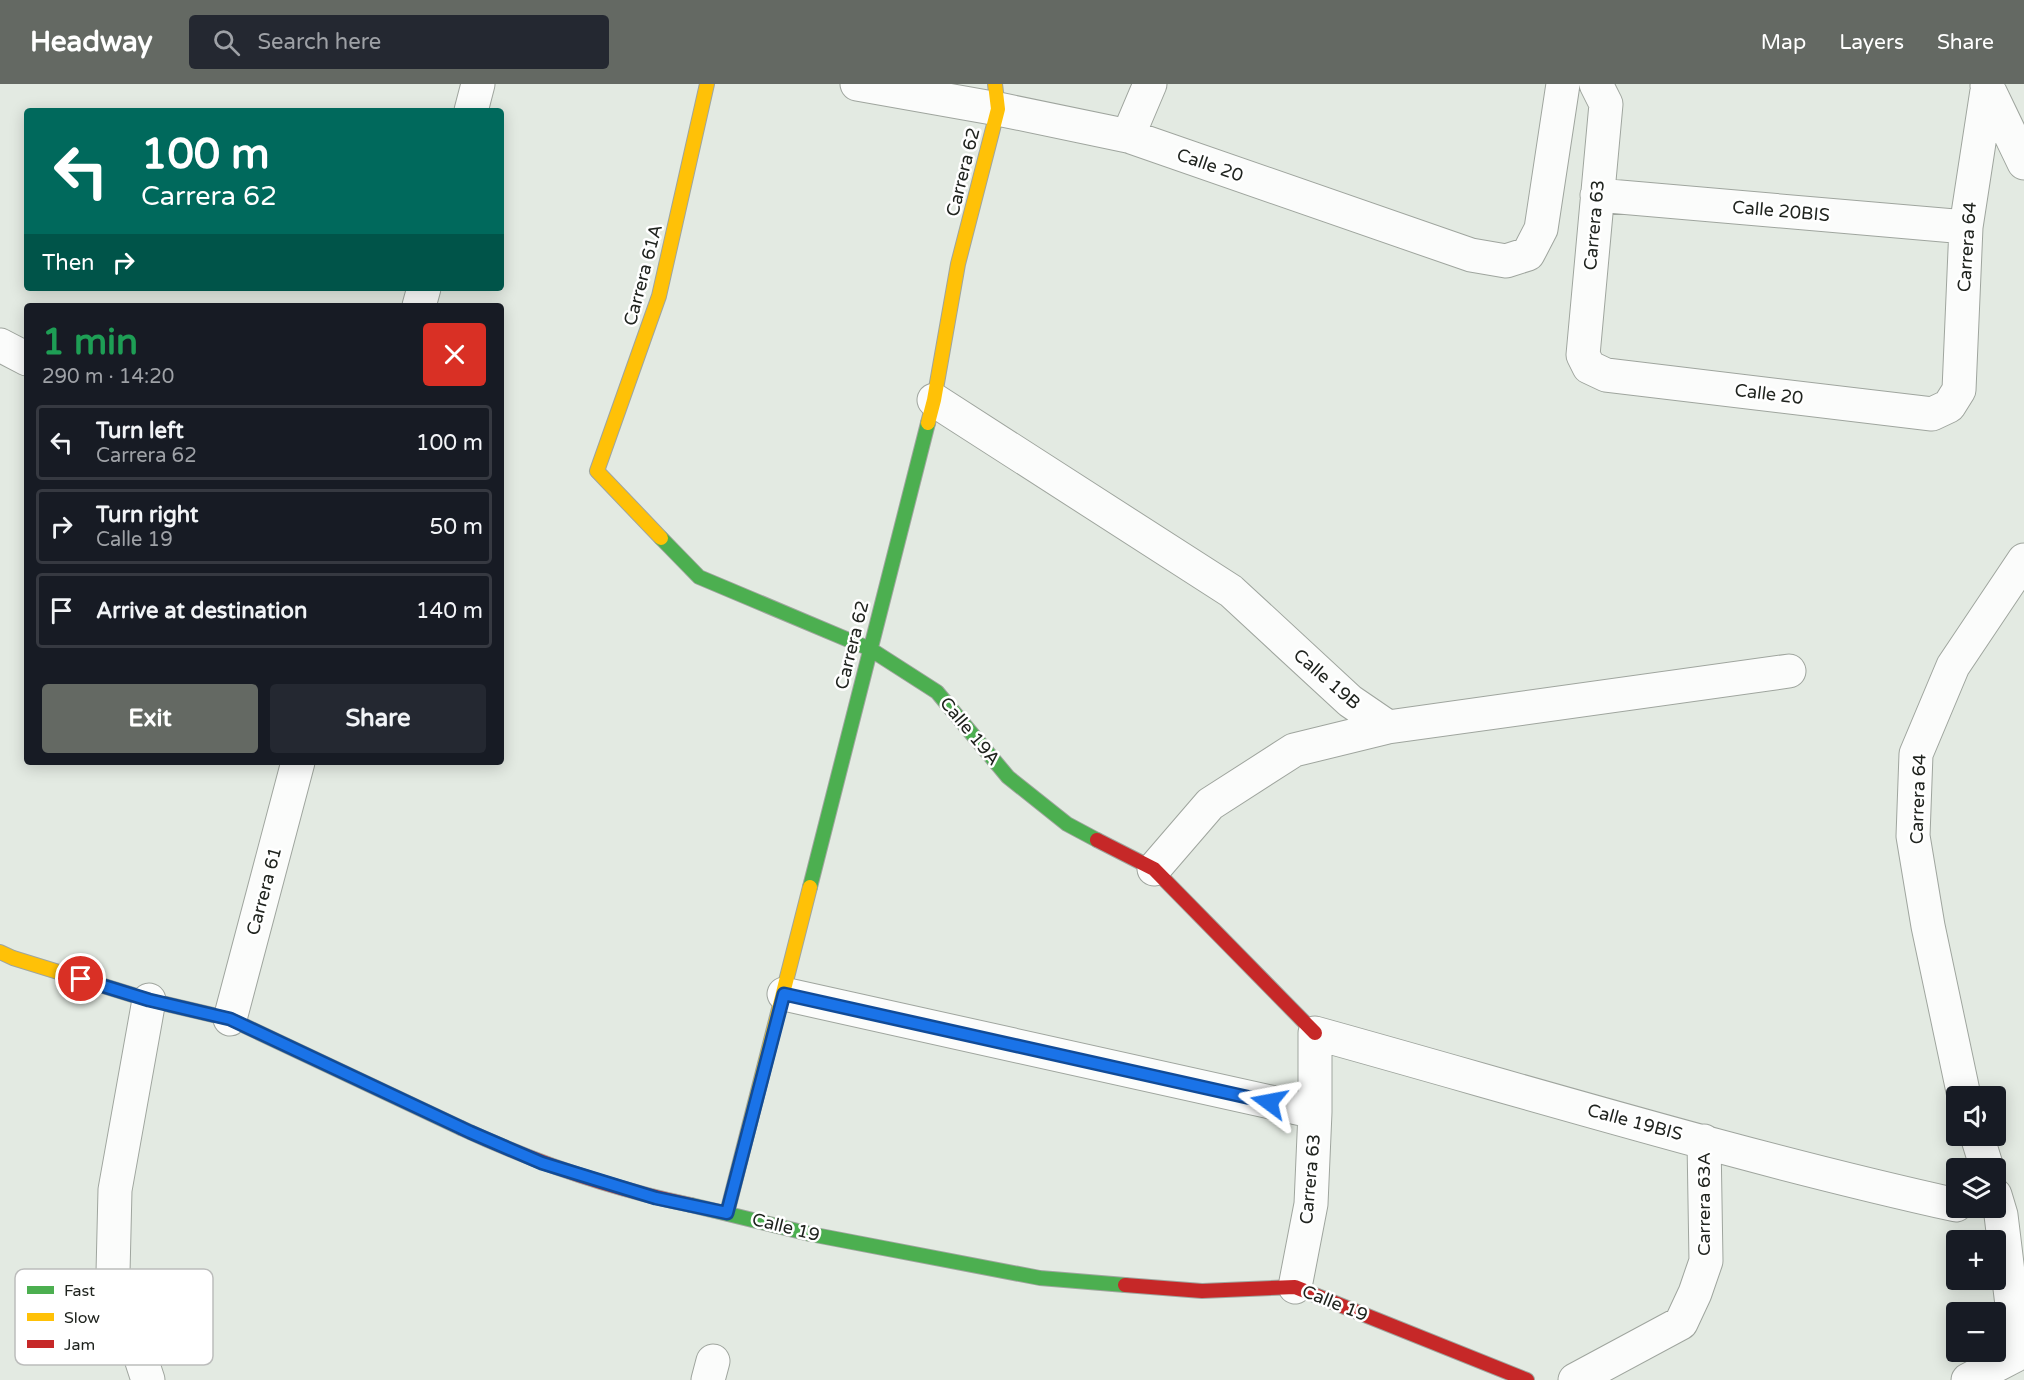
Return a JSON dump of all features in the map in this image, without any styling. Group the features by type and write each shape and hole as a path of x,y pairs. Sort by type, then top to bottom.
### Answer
{"street":[{"path":"472,108 478,84"},
{"name":"Carrera 61A","path":"597,471 659,296 707,84"},
{"name":"Calle 20","path":"857,84 996,96 1128,136 1471,255 1506,261 1528,254 1541,229 1563,84"},
{"path":"1128,136 1150,84"},
{"name":"Carrera 63","path":"1589,367 1583,355 1606,104 1596,84"},
{"name":"Carrera 64","path":"1988,85 2024,163"},
{"name":"Carrera 64","path":"1949,406 1959,390 1966,227 1988,85"},
{"name":"Carrera 62","path":"727,1213 934,400 958,264 996,96"},
{"name":"Calle 20BIS","path":"1597,195 1966,227"},
{"path":"0,345 24,357"},
{"name":"Calle 20","path":"1589,367 1606,375 1932,414 1949,406"},
{"name":"Calle 19B","path":"934,400 1231,591 1350,701 1388,727"},
{"name":"Calle 19A","path":"597,471 699,577 870,649 937,692 1008,777 1067,824 1154,869 1315,1033"},
{"name":"Carrera 64","path":"1963,1086 1928,926 1913,836 1916,754 1953,666 2024,560"},
{"path":"1154,869 1210,804 1294,750 1388,727 1789,670"},
{"name":"Carrera 61","path":"230,1019 297,765"},
{"name":"Calle 19","path":"0,952 149,1000 230,1019 470,1132 542,1163 656,1198 810,1234 1040,1278 1202,1291 1295,1287 1527,1380"},
{"path":"784,994 1315,1112"},
{"path":"113,1269 115,1190 149,1000"},
{"name":"Carrera 63","path":"1295,1287 1311,1204 1315,1112 1315,1033"},
{"name":"Calle 19BIS","path":"1315,1033 1704,1141 1946,1203"},
{"name":"Carrera 63A","path":"1575,1380 1681,1323 1706,1261 1704,1141"},
{"path":"1968,1380 2021,1351 2000,1218"},
{"path":"143,1365 148,1380"}],"traffic: fast":[{"path":"810,887 928,423"},
{"path":"661,538 699,577 870,649 937,692 1008,777 1067,824 1097,840"},
{"path":"691,1205 810,1234 1040,1278 1125,1285"}],"traffic: slow":[{"path":"661,538 597,471 659,296 707,84"},
{"path":"928,423 958,264 998,109 995,84"},
{"path":"727,1213 810,887"},
{"path":"0,952 149,1000 230,1019 461,1128"}],"traffic: jam":[{"path":"1097,840 1154,869 1315,1033"},
{"path":"461,1128 517,1152 603,1183 691,1205"},
{"path":"1125,1285 1202,1291 1295,1287 1527,1380"}],"route":[{"path":"81,979 149,1000 230,1019 470,1132 542,1163 656,1198 727,1213 784,994 1269,1102"}]}
